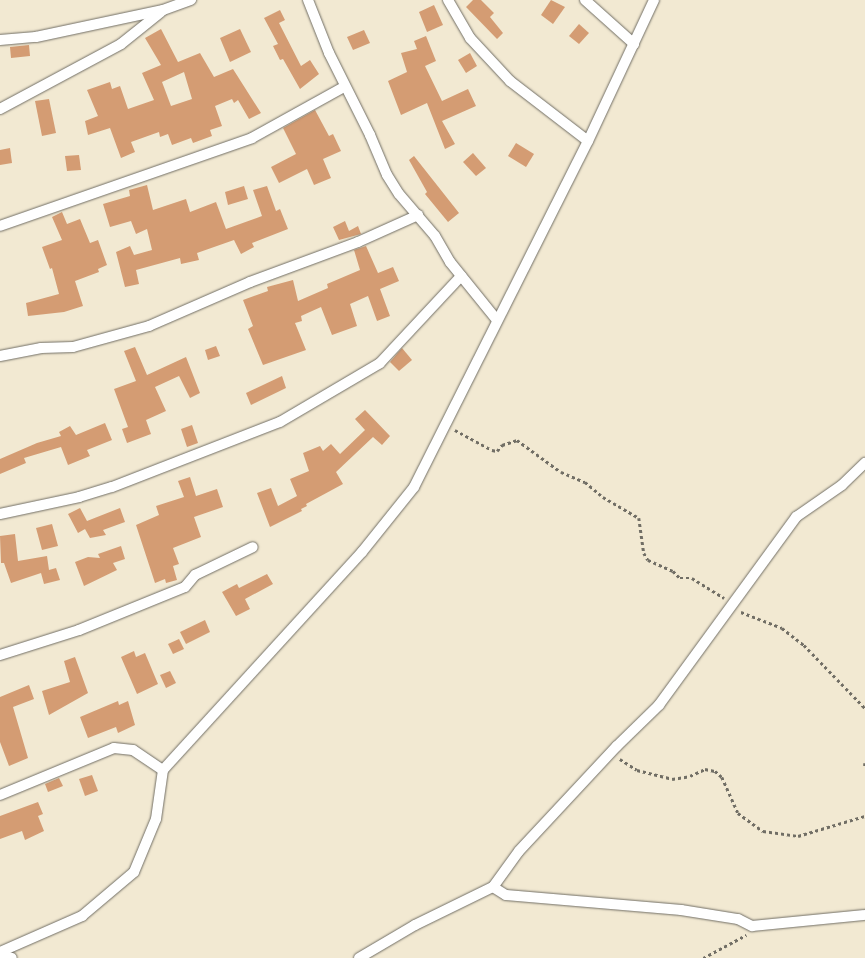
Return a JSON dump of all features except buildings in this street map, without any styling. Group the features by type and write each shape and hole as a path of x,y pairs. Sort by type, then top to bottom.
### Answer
{"street":[{"path":"0,40 36,37 163,10 191,0"},
{"path":"308,0 344,87 370,135 387,176 399,194 435,236 461,276 497,320"},
{"path":"448,0 470,38 510,81 588,141"},
{"path":"585,0 634,44"},
{"path":"0,952 82,916 134,872 156,819 163,770 388,522 414,487 588,141 654,0"},
{"path":"0,109 121,44 163,10"},
{"path":"0,226 252,138 344,87"},
{"path":"0,356 41,348 73,347 149,326 250,282 358,242 418,215"},
{"path":"0,514 79,497 112,487 280,422 380,363 461,276"},
{"path":"359,958 415,925 493,887 519,851 609,755 659,705 729,605 796,517 842,485 865,463"},
{"path":"0,655 79,630 185,587 195,575 253,547"},
{"path":"0,795 114,748 133,750 163,770"},
{"path":"493,887 506,895 681,910 738,919 752,926 865,915"},
{"path":"0,955 12,958"}],"path":[{"path":"446,426 492,450 497,450 502,445 517,440 561,472 585,482 603,497 639,518 644,553 648,560 673,571 680,578 692,578 729,605 782,628 804,645 865,708"},
{"path":"609,755 637,770 661,778 672,779 690,776 705,769 715,770 722,777 738,813 763,831 798,836 865,816"},
{"path":"865,763 865,768"},
{"path":"702,958 744,937 752,926"}]}
